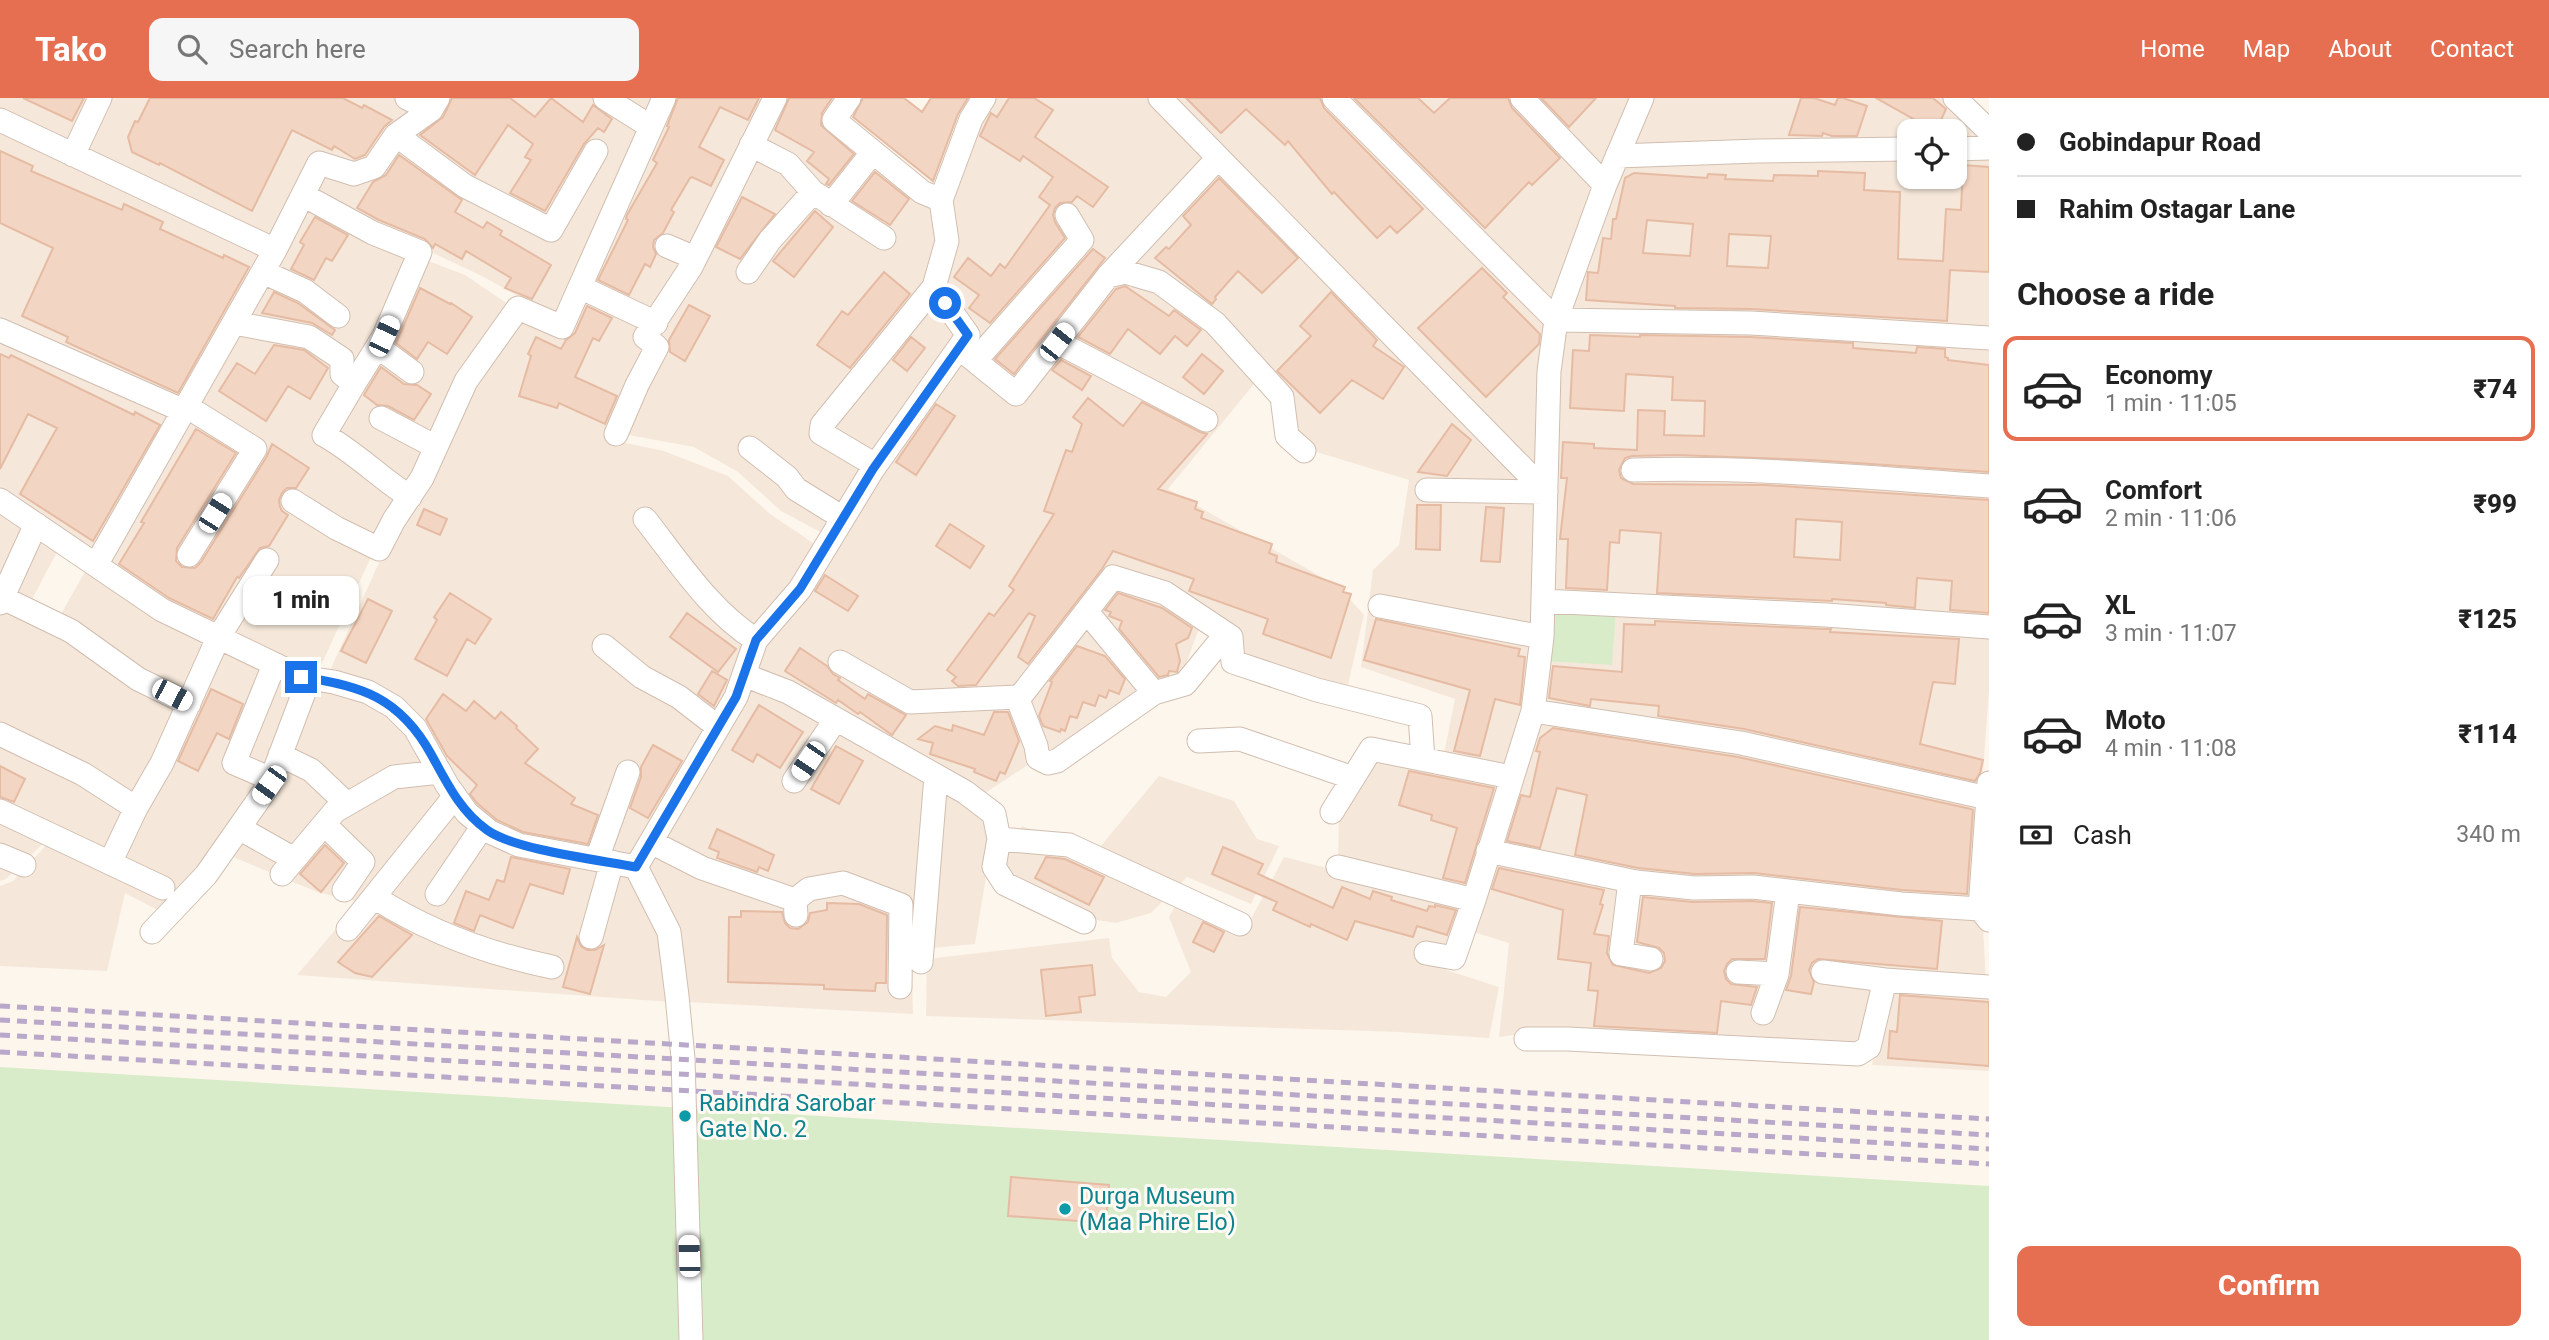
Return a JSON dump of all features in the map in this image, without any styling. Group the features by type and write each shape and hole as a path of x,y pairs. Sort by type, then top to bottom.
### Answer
{"street":[{"path":"73,155 100,98"},
{"path":"407,98 434,104"},
{"path":"605,98 651,127"},
{"path":"293,501 336,528 379,549 394,520 422,478 466,381 519,308 562,327 664,98"},
{"path":"616,435 657,347 645,337 695,258 775,98"},
{"path":"849,98 834,120 922,192 941,200"},
{"path":"876,465 821,433 822,425 933,287 947,241 941,200 971,119 984,98"},
{"path":"1160,98 1546,492"},
{"path":"1334,98 1556,320 1751,323 1989,338"},
{"path":"1522,98 1605,185"},
{"path":"1426,953 1454,958 1534,711 1542,637 1549,371 1556,320 1616,156 1642,98"},
{"path":"1955,98 1989,131"},
{"path":"96,565 263,272 319,163 354,174 374,167 396,135 434,104"},
{"path":"0,120 275,250"},
{"path":"396,135 465,187 551,230 596,150"},
{"path":"751,145 788,164 822,198 884,238"},
{"path":"1967,149 1989,148"},
{"path":"1616,156 1897,149"},
{"path":"748,272 770,240 873,152"},
{"path":"967,354 1016,394 1108,276 1218,158"},
{"path":"303,195 373,233 420,252 378,347 324,435 410,497"},
{"path":"636,867 736,697 756,640 800,589 876,465 967,354 1082,240 1068,215"},
{"path":"667,246 695,258"},
{"path":"263,272 305,291 338,316"},
{"path":"1108,276 1125,272 1159,282 1215,323 1282,397 1287,436 1304,451"},
{"path":"580,287 656,323"},
{"path":"933,287 968,335 967,354"},
{"path":"234,323 309,337 342,359 342,374 355,384"},
{"path":"0,330 185,408 255,449 189,555"},
{"path":"1057,342 1206,420"},
{"path":"378,347 412,372"},
{"path":"381,418 436,447"},
{"path":"750,448 787,477 796,489 843,518"},
{"path":"1633,470 1821,475 1989,486"},
{"path":"1427,490 1546,492"},
{"path":"0,500 162,610 301,677 334,682 368,692 394,707 415,728 467,813 490,832 519,845 636,867"},
{"path":"645,519 705,597 739,629 756,640"},
{"path":"36,524 1,601 71,631 138,679 188,704"},
{"path":"110,863 136,808 162,763 218,638 267,560"},
{"path":"840,662 910,702 1017,696 1023,693 1112,577 1165,593 1231,638"},
{"path":"1543,601 1989,626"},
{"path":"1380,607 1542,637"},
{"path":"1087,612 1154,693"},
{"path":"1017,696 1038,758 1048,763 1057,761 1154,693 1185,684 1217,645 1231,638"},
{"path":"1231,638 1233,662 1317,690 1420,716 1423,759"},
{"path":"604,646 642,677 679,696 718,727"},
{"path":"271,779 234,763 274,665"},
{"path":"744,675 788,692 965,792 994,814 999,839 994,867 1005,884 1084,922"},
{"path":"152,932 206,875 271,779 309,678"},
{"path":"1488,851 1630,881 1694,888 1753,887 1986,911 1988,790 1741,743 1534,711"},
{"path":"794,781 836,719"},
{"path":"0,734 83,774 136,808"},
{"path":"1199,741 1240,739 1353,778"},
{"path":"1332,812 1371,749 1511,777"},
{"path":"280,755 312,770 347,804"},
{"path":"239,828 288,867 335,811 394,778 440,772"},
{"path":"591,937 604,861 628,772"},
{"path":"920,962 936,776"},
{"path":"348,929 455,796"},
{"path":"0,811 163,888"},
{"path":"324,824 363,862 344,890"},
{"path":"437,894 483,827"},
{"path":"999,839 1069,845 1240,924"},
{"path":"651,842 702,868 795,908 809,889 843,883 901,905 900,987"},
{"path":"0,855 24,865"},
{"path":"636,867 669,932 677,996 683,1058 691,1340"},
{"path":"1338,867 1474,900"},
{"path":"1630,881 1620,954 1651,959"},
{"path":"1763,1013 1777,974 1788,892"},
{"path":"374,897 407,918 451,937 512,959 552,967"},
{"path":"1738,972 1777,974"},
{"path":"1823,972 1885,980 1989,987"},
{"path":"1526,1039 1858,1054 1868,1047 1885,980"}],"shaded area":[{"path":"0,98 92,98 68,147 0,114"},
{"path":"109,98 657,98 561,320 482,276 301,191 273,244 82,152"},
{"path":"671,98 844,98 828,120 937,207 939,246 929,287 961,336 826,535 781,511 738,472 694,447 623,434 653,335 588,286"},
{"path":"990,98 1151,98 1539,501 1528,718 1473,893 1338,860 1339,816 1372,755 1441,769 1455,699 1361,667 1373,570 1399,545 1409,480 1310,450 1292,437 1263,373 1168,489 1339,587 1364,615 1346,693 1239,660 1241,631 1204,615 1180,680 1145,688 982,795 753,673 763,643 975,333 940,286 947,205"},
{"path":"1167,98 1635,98 1557,300 1540,477"},
{"path":"1648,98 1944,98 1965,119 1897,119 1897,145 1625,151"},
{"path":"1967,120 1989,142 1967,143"},
{"path":"0,128 267,256 96,559 0,495"},
{"path":"1897,155 1897,189 1967,189 1967,155 1989,155 1989,622 1549,595 1558,340 1620,164"},
{"path":"305,202 369,238 465,275 515,309 372,555 317,674 102,569"},
{"path":"581,293 647,326 650,351 612,440 664,451 728,476 770,514 819,547 634,862 529,841 470,809 417,723 327,677 397,523 470,382 521,314 564,332"},
{"path":"0,509 58,550 29,605 58,619 86,570 213,645 109,860 52,835 6,879 0,881"},
{"path":"1616,611 1989,634 1989,691 1973,904 1983,927 1986,983 1880,974 1857,1046 1530,1033 1499,1037 1509,943 1470,931 1545,661"},
{"path":"219,645 301,685 265,783 163,913 125,893 107,971 0,966 0,886 13,881 50,841 109,871"},
{"path":"747,681 985,816 991,846 975,944 911,950 913,1014 687,1002 643,869"},
{"path":"311,685 347,691 410,731 468,825 633,873 666,939 671,1002 297,975 359,902 317,892 226,854"},
{"path":"1159,776 1234,801 1257,839 1279,846 1251,904 1187,877 1151,913 1116,923 1084,918 1009,882 1001,867 1022,826 1095,853"},
{"path":"1284,857 1467,904 1446,970 1499,987 1489,1038 1399,1032 926,1016 927,959 1109,938 1112,958 1139,992 1166,997 1191,972 1169,917 1185,889 1251,919"},
{"path":"1891,987 1989,993 1989,1071 1872,1065"}],"green space":[{"path":"1549,606 1616,611 1612,665 1545,661"},
{"path":"0,1067 1989,1186 1989,1340 0,1340"}],"building":[{"path":"23,98 84,98 72,121"},
{"path":"150,98 343,98 362,108 364,105 392,120 365,155 355,159 334,146 332,150 292,130 252,211 160,163 159,165 132,152 128,137"},
{"path":"452,98 510,98 535,117 551,98 583,122 593,105 612,119 604,132 598,128 584,144 545,211 510,193 531,160 525,157 533,144 508,125 475,175 420,135 443,117"},
{"path":"678,98 759,98 748,120 720,107 699,147 724,160 711,186 690,178 671,210 674,212 663,233 654,240 656,254 650,267 645,264 629,295 598,280 628,220 627,215 657,163 653,160 669,127 667,126"},
{"path":"789,98 832,98 822,113 821,125 854,154 829,185 826,184 829,179 807,161 814,152 775,130"},
{"path":"863,98 904,98 922,112 931,98 968,98 958,114 933,181 853,117"},
{"path":"1009,98 1034,98 1053,110 1035,137 1108,187 1093,207 1077,196 1072,202 1060,203 1055,208 1055,222 1065,238 990,323 969,308 979,295 954,277 968,258 991,276 1000,264 1005,268 1050,205 1039,197 1053,177 1023,156 1020,161 980,136 991,113 997,117"},
{"path":"1186,98 1320,98 1324,108 1423,209 1397,233 1390,226 1377,238 1334,192 1332,194 1288,141 1285,145 1246,109 1221,133"},
{"path":"1354,98 1418,98 1434,113 1450,98 1508,98 1512,108 1560,158 1532,185 1529,182 1485,228"},
{"path":"1541,98 1596,98 1569,127"},
{"path":"1801,98 1814,98 1835,105 1838,98 1843,98 1867,106 1857,136 1832,136 1823,133 1822,136 1789,135"},
{"path":"1876,98 1933,98 1946,109 1941,119 1913,119"},
{"path":"0,151 33,166 31,171 122,210 124,204 163,222 160,229 249,267 178,393 66,342 68,337 22,316 53,248 0,223"},
{"path":"399,155 462,200 455,212 483,228 487,222 502,231 500,235 551,265 532,299 505,288 511,278 466,251 462,259 435,244 433,248 425,239 357,208 373,182 386,175"},
{"path":"1967,165 1989,167 1989,272 1950,270 1947,321 1751,309 1675,308 1586,300 1588,272 1598,273 1603,238 1611,239 1613,219 1616,219 1625,178 1634,173 1707,178 1708,174 1726,175 1725,179 1773,181 1774,175 1818,176 1818,171 1865,173 1864,190 1900,192 1898,259 1943,261 1946,209 1961,210 1962,189 1967,189","holes":["1647,220 1693,224 1690,256 1643,253","1729,234 1771,236 1768,268 1727,266"]},
{"path":"875,172 909,199 890,225 852,201"},
{"path":"1219,178 1298,258 1262,293 1238,271 1212,304 1155,258 1166,247 1169,249 1191,225 1183,216"},
{"path":"742,197 775,214 740,259 716,247"},
{"path":"815,211 833,227 794,277 773,261"},
{"path":"315,217 348,235 332,261 326,258 314,280 291,269 304,245 300,242"},
{"path":"1093,249 1105,258 1014,374 995,359"},
{"path":"1482,268 1507,293 1503,297 1540,334 1539,344 1486,397 1418,328"},
{"path":"884,272 910,294 850,368 817,345 842,311 848,315"},
{"path":"1125,286 1169,316 1174,310 1201,330 1187,346 1175,336 1160,354 1128,329 1110,354 1078,337 1116,289"},
{"path":"420,288 472,317 447,354 428,342 417,359 396,343"},
{"path":"274,292 298,303 335,330 332,335 312,323 262,313"},
{"path":"1331,292 1377,340 1373,346 1404,367 1383,399 1352,380 1320,413 1277,371 1311,336 1300,326"},
{"path":"689,305 710,316 685,361 670,352 669,340"},
{"path":"587,306 612,318 599,341 593,338 575,377 617,396 605,424 559,403 557,408 519,396 531,356 528,354 536,337 561,349 566,340 575,333"},
{"path":"1590,335 1750,337 1853,343 1853,348 1916,353 1917,347 1945,349 1945,357 1948,360 1989,365 1989,472 1812,460 1677,455 1632,456 1625,458 1619,470 1621,478 1633,484 1766,485 1989,500 1989,613 1950,610 1952,581 1917,578 1915,608 1832,599 1657,593 1661,533 1620,530 1619,543 1610,542 1607,590 1566,588 1568,539 1560,539 1567,478 1561,478 1563,442 1594,444 1594,448 1637,450 1638,410 1665,411 1664,435 1704,436 1705,401 1672,400 1673,377 1626,374 1624,411 1570,408 1573,350 1589,351","holes":["1796,519 1842,522 1840,560 1794,557"]},
{"path":"911,337 925,348 907,371 893,360"},
{"path":"274,345 304,350 328,368 310,399 288,386 266,421 219,391 237,363 255,374"},
{"path":"0,354 9,358 11,355 160,425 93,541 20,494 57,428 28,414 0,469"},
{"path":"1202,354 1223,371 1204,394 1183,377"},
{"path":"1061,360 1091,376 1082,390 1052,370"},
{"path":"381,367 404,384 417,385 431,394 414,420 388,406 377,405 364,395"},
{"path":"1088,398 1123,426 1142,402 1207,434 1158,489 1197,502 1195,509 1203,512 1201,518 1272,544 1269,553 1277,556 1276,562 1345,587 1343,592 1351,594 1331,658 1263,634 1268,619 1189,591 1194,579 1113,551 1028,664 1018,657 1035,616 1029,613 976,685 958,686 952,681 956,677 947,670 989,613 994,616 1014,590 1009,586 1054,514 1044,511 1066,450 1072,452 1082,424 1073,417"},
{"path":"936,404 955,416 916,475 896,462"},
{"path":"1452,424 1471,440 1447,476 1418,472"},
{"path":"196,429 236,453 177,548 176,561 182,567 195,568 201,562 272,444 309,468 296,488 287,488 282,493 280,507 288,515 269,546 260,548 239,578 237,577 213,619 169,598 119,564"},
{"path":"1417,505 1441,505 1440,550 1416,549"},
{"path":"1486,507 1504,508 1500,562 1481,561"},
{"path":"424,509 447,519 440,535 417,525"},
{"path":"950,524 984,546 970,568 936,546"},
{"path":"825,575 858,596 848,611 815,591"},
{"path":"450,593 491,619 475,644 467,639 447,676 415,659 437,620 434,617"},
{"path":"1118,593 1162,608 1192,628 1188,638 1176,644 1180,661 1177,672 1169,671 1168,675 1159,677 1119,629 1122,621 1109,616 1111,612 1105,610"},
{"path":"368,599 392,611 366,663 341,651"},
{"path":"687,613 736,649 718,672 670,637"},
{"path":"1376,619 1520,649 1518,656 1525,657 1520,705 1495,699 1480,756 1454,751 1470,690 1364,660"},
{"path":"1655,621 1831,629 1830,632 1959,639 1955,684 1933,682 1920,744 1983,760 1980,773 1975,781 1744,729 1658,716 1659,706 1591,699 1590,706 1549,698 1553,666 1622,672 1624,624 1655,625"},
{"path":"1077,646 1105,656 1125,679 1119,694 1109,690 1106,698 1099,695 1095,706 1083,702 1077,718 1070,716 1065,731 1061,729 1060,732 1043,726 1039,716 1052,682 1050,681"},
{"path":"800,648 827,666 840,678 838,680 865,699 868,694 906,715 892,735 860,712 858,714 838,700 836,703 785,671"},
{"path":"712,671 727,680 714,706 698,694"},
{"path":"211,689 243,704 229,739 217,733 198,771 178,761"},
{"path":"443,694 466,711 474,701 495,719 501,712 517,726 538,749 525,763 575,798 571,804 598,815 588,844 523,832 497,820 477,803 470,794 477,785 447,756 426,719"},
{"path":"759,705 803,732 780,768 757,754 753,762 732,750"},
{"path":"994,712 1008,712 1019,741 1005,774 1000,772 996,781 974,772 975,769 930,754 933,743 918,739 935,726 952,731 953,725 984,735"},
{"path":"1553,728 1738,757 1971,809 1967,894 1902,890 1754,873 1695,874 1638,868 1575,855 1587,795 1557,788 1540,848 1507,841 1521,795 1530,797 1540,752 1536,751 1540,738"},
{"path":"653,745 682,761 648,818 630,808 641,777 641,767"},
{"path":"836,746 863,761 839,804 811,789"},
{"path":"0,766 25,779 14,802 0,797"},
{"path":"1409,771 1494,788 1465,883 1443,878 1457,828 1431,820 1432,815 1399,805"},
{"path":"717,829 774,855 768,871 759,867 757,872 717,858 719,852 709,848"},
{"path":"325,845 344,863 321,892 300,874"},
{"path":"1223,847 1263,864 1258,874 1333,908 1342,887 1370,899 1373,891 1392,897 1391,900 1427,911 1429,906 1435,905 1456,910 1447,935 1417,926 1413,937 1355,921 1347,940 1273,910 1277,902 1212,874"},
{"path":"511,857 570,869 563,894 530,884 513,928 480,915 474,931 454,923 466,891 489,900 497,880 504,882"},
{"path":"1046,857 1065,859 1104,877 1089,905 1035,878"},
{"path":"1499,868 1604,890 1600,904 1603,905 1594,934 1609,936 1607,953 1613,965 1649,973 1661,968 1665,961 1664,953 1659,948 1637,942 1643,897 1693,902 1772,903 1765,959 1732,959 1724,971 1731,984 1757,987 1751,1005 1721,1001 1717,1033 1594,1026 1598,991 1588,990 1591,963 1558,959 1563,910 1492,889"},
{"path":"827,903 859,904 887,915 886,983 876,983 875,991 824,989 824,985 728,982 729,917 741,917 741,911 782,912 785,923 790,928 798,929 808,922 810,913 827,910"},
{"path":"1800,907 1942,921 1937,969 1818,959 1812,963 1809,970 1814,982 1811,994 1786,990 1791,976"},
{"path":"379,916 412,935 372,977 355,973 338,962"},
{"path":"1203,922 1224,932 1214,952 1193,942"},
{"path":"577,937 581,946 587,950 595,950 604,945 590,994 563,987"},
{"path":"1092,965 1095,995 1079,997 1081,1012 1046,1016 1041,970"},
{"path":"1900,995 1989,1002 1989,1066 1888,1058 1890,1031 1897,1032"},
{"path":"1011,1177 1109,1185 1106,1223 1008,1216"}],"railway":[{"path":"0,1006 1989,1119"},
{"path":"0,1020 1989,1135"},
{"path":"0,1035 1989,1149"},
{"path":"0,1052 1989,1164"}],"place":[{"name":"Rabindra Sarobar Gate No. 2","path":"685,1116"},
{"name":"Durga Museum (Maa Phire Elo)","path":"1065,1209"}],"route":[{"path":"301,677 334,682 368,692 394,707 415,728 447,785 467,813 490,832 519,845 636,867 736,697 756,640 800,589 873,469 968,335 945,303"}]}
